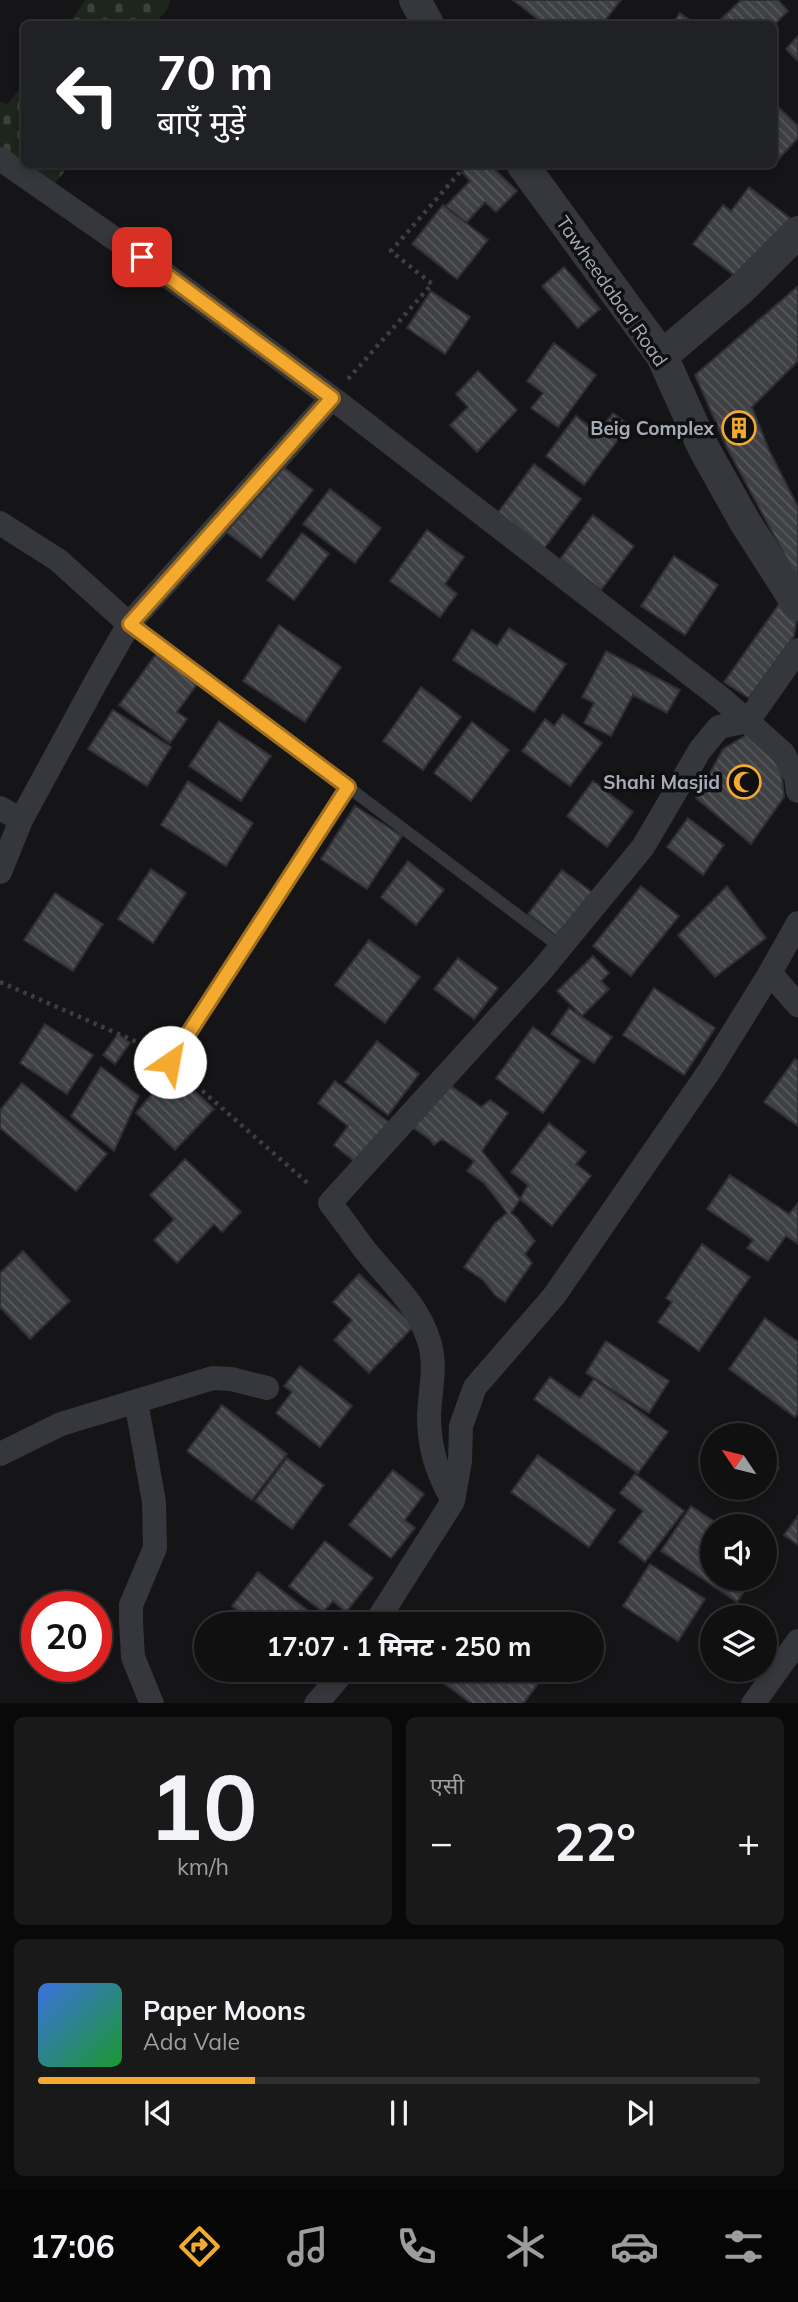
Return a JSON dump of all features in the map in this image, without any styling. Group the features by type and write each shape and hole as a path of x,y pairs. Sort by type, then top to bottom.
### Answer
{"street":[{"path":"415,0 426,21"},
{"path":"0,159 161,271 332,398 748,721 783,753 796,777 798,792"},
{"name":"Tawheedabad Road","path":"525,168 662,356 704,449 745,522 798,605"},
{"path":"662,356 741,289 798,232"},
{"path":"0,872 10,814 130,624 332,398"},
{"path":"0,523 58,560 130,624"},
{"path":"453,1501 438,1474 432,1451 429,1416 434,1367 429,1342 413,1305 366,1251 330,1203 532,981 643,848 700,750 719,727 748,721 798,650"},
{"path":"383,1612 453,1501 460,1461 461,1426 475,1387 554,1296 710,1070 798,923"},
{"path":"770,973 798,1005"},
{"path":"0,1454 61,1424 213,1378 231,1379 267,1388"},
{"path":"136,1401 154,1502 155,1548 131,1605 131,1622 133,1657 152,1703"},
{"path":"753,1703 798,1641"},
{"path":"316,1703 334,1682"}],"lane":[{"path":"130,624 560,947"},
{"path":"170,1062 348,787"}],"path":[{"path":"332,398 432,284 391,251 464,168"}],"green space":[{"path":"86,0 170,0 167,10 157,21 70,21"},
{"path":"21,87 21,163 0,149 0,102 8,104"},
{"path":"29,168 67,168 54,184"}],"building":[{"path":"513,0 621,0 604,21 540,21"},
{"path":"741,0 778,0 788,11 777,22 719,21"},
{"path":"680,13 691,21 674,21"},
{"path":"798,36 798,61 786,49"},
{"path":"777,106 798,126 798,138 777,161"},
{"path":"466,168 493,168 517,191 496,212 485,202 466,223 446,206 470,181 462,172"},
{"path":"749,187 790,218 742,281 693,244 723,205 731,211"},
{"path":"443,205 488,240 457,279 412,244"},
{"path":"564,267 600,309 578,328 542,286"},
{"name":"Beig Complex","path":"798,286 798,361 752,407 769,450 798,507 798,580 727,448 695,375"},
{"path":"431,291 470,317 445,354 407,328"},
{"path":"554,343 596,375 558,427 531,408 543,393 527,381"},
{"path":"478,371 517,410 477,452 450,425 468,407 456,394"},
{"path":"613,413 629,425 584,485 546,456 576,416 598,433"},
{"path":"278,463 313,490 261,558 226,532"},
{"path":"534,464 581,499 543,550 496,515"},
{"path":"330,489 381,528 355,563 303,524"},
{"path":"593,515 634,546 601,590 560,559"},
{"path":"427,530 464,557 445,584 457,594 440,617 390,581"},
{"path":"302,533 329,554 294,600 267,580"},
{"path":"674,556 718,585 685,635 641,606"},
{"path":"784,597 797,618 794,636 749,698 724,682"},
{"path":"279,625 341,667 305,722 243,681"},
{"path":"509,628 566,664 534,712 453,660 472,630 497,646"},
{"path":"606,651 680,690 667,713 633,695 611,736 584,723 594,703 582,697"},
{"path":"157,653 198,683 177,712 187,719 170,743 119,705"},
{"path":"421,687 461,717 423,770 383,741"},
{"path":"113,710 171,747 147,786 88,749"},
{"path":"563,714 602,743 570,786 522,751 545,719 554,726"},
{"path":"219,721 271,756 241,801 189,766"},
{"path":"472,722 509,750 471,801 434,773"},
{"name":"Shahi Masjid","path":"753,731 781,767 784,797 751,844 696,798 723,749"},
{"path":"188,781 253,823 226,866 161,825"},
{"path":"593,781 633,812 607,847 567,816"},
{"path":"355,806 402,836 367,889 321,859"},
{"path":"688,818 724,845 703,875 667,847"},
{"path":"408,861 444,890 416,925 381,897"},
{"path":"151,869 186,893 153,943 118,919"},
{"path":"562,870 596,895 562,940 528,914"},
{"path":"641,886 679,916 631,976 593,946"},
{"path":"727,886 766,938 715,977 678,935"},
{"path":"55,893 103,924 73,971 24,940"},
{"path":"369,940 420,977 385,1023 335,985"},
{"path":"593,956 609,973 601,981 609,989 582,1016 557,991"},
{"path":"458,958 498,988 474,1019 434,989"},
{"path":"654,988 715,1028 684,1075 623,1035"},
{"path":"569,1008 612,1037 594,1063 551,1034"},
{"path":"45,1024 93,1055 67,1094 20,1063"},
{"path":"533,1027 580,1061 543,1113 496,1078"},
{"path":"118,1034 130,1043 115,1064 103,1055"},
{"path":"377,1041 419,1074 388,1115 345,1082"},
{"path":"795,1059 798,1061 798,1126 764,1102"},
{"path":"101,1067 139,1096 114,1151 71,1116"},
{"path":"172,1070 214,1109 175,1150 136,1113"},
{"path":"335,1081 391,1124 359,1165 334,1145 348,1126 318,1103"},
{"path":"22,1083 107,1154 76,1191 0,1128 0,1110"},
{"path":"450,1085 481,1107 490,1100 508,1113 482,1151 520,1199 511,1213 535,1241 525,1254 532,1263 505,1302 496,1296 483,1280 464,1267 495,1223 507,1213 484,1183 467,1171 474,1161 442,1139 434,1145 412,1127"},
{"path":"549,1123 586,1152 576,1164 591,1176 552,1226 520,1199 528,1185 511,1172"},
{"path":"185,1159 241,1212 222,1232 214,1224 177,1263 154,1240 174,1219 150,1195"},
{"path":"730,1175 789,1214 798,1203 798,1244 786,1236 768,1261 747,1248 753,1240 707,1209"},
{"path":"702,1244 750,1277 699,1351 658,1322 672,1302 666,1298"},
{"path":"23,1251 70,1301 30,1339 0,1307 0,1273"},
{"path":"359,1274 414,1326 369,1373 334,1340 352,1320 333,1302"},
{"path":"765,1318 798,1342 798,1413 795,1417 729,1369"},
{"path":"606,1341 669,1381 649,1413 586,1373"},
{"path":"300,1366 352,1406 320,1447 276,1413 292,1392 284,1386"},
{"path":"550,1377 580,1398 594,1379 668,1432 638,1473 534,1399"},
{"path":"222,1405 287,1454 252,1500 187,1451"},
{"path":"538,1455 615,1510 589,1547 511,1492"},
{"path":"287,1458 324,1485 292,1529 255,1501"},
{"path":"393,1470 424,1494 405,1520 415,1528 391,1558 349,1525"},
{"path":"635,1474 684,1511 645,1562 619,1542 643,1511 620,1493"},
{"path":"691,1506 703,1514 700,1514 700,1577 661,1551"},
{"path":"798,1516 798,1545 784,1535"},
{"path":"325,1541 373,1578 346,1612 333,1601 323,1612 289,1586"},
{"path":"650,1564 705,1599 678,1641 623,1606"},
{"path":"258,1572 310,1612 240,1612 232,1606"},
{"path":"721,1591 744,1591 737,1602"},
{"path":"442,1682 539,1682 524,1703 471,1703"}],"place":[{"name":"Beig Complex","path":"739,428"},
{"name":"Shahi Masjid","path":"744,782"}],"route":[{"path":"142,257 332,398 130,624 348,787 170,1062"}]}
